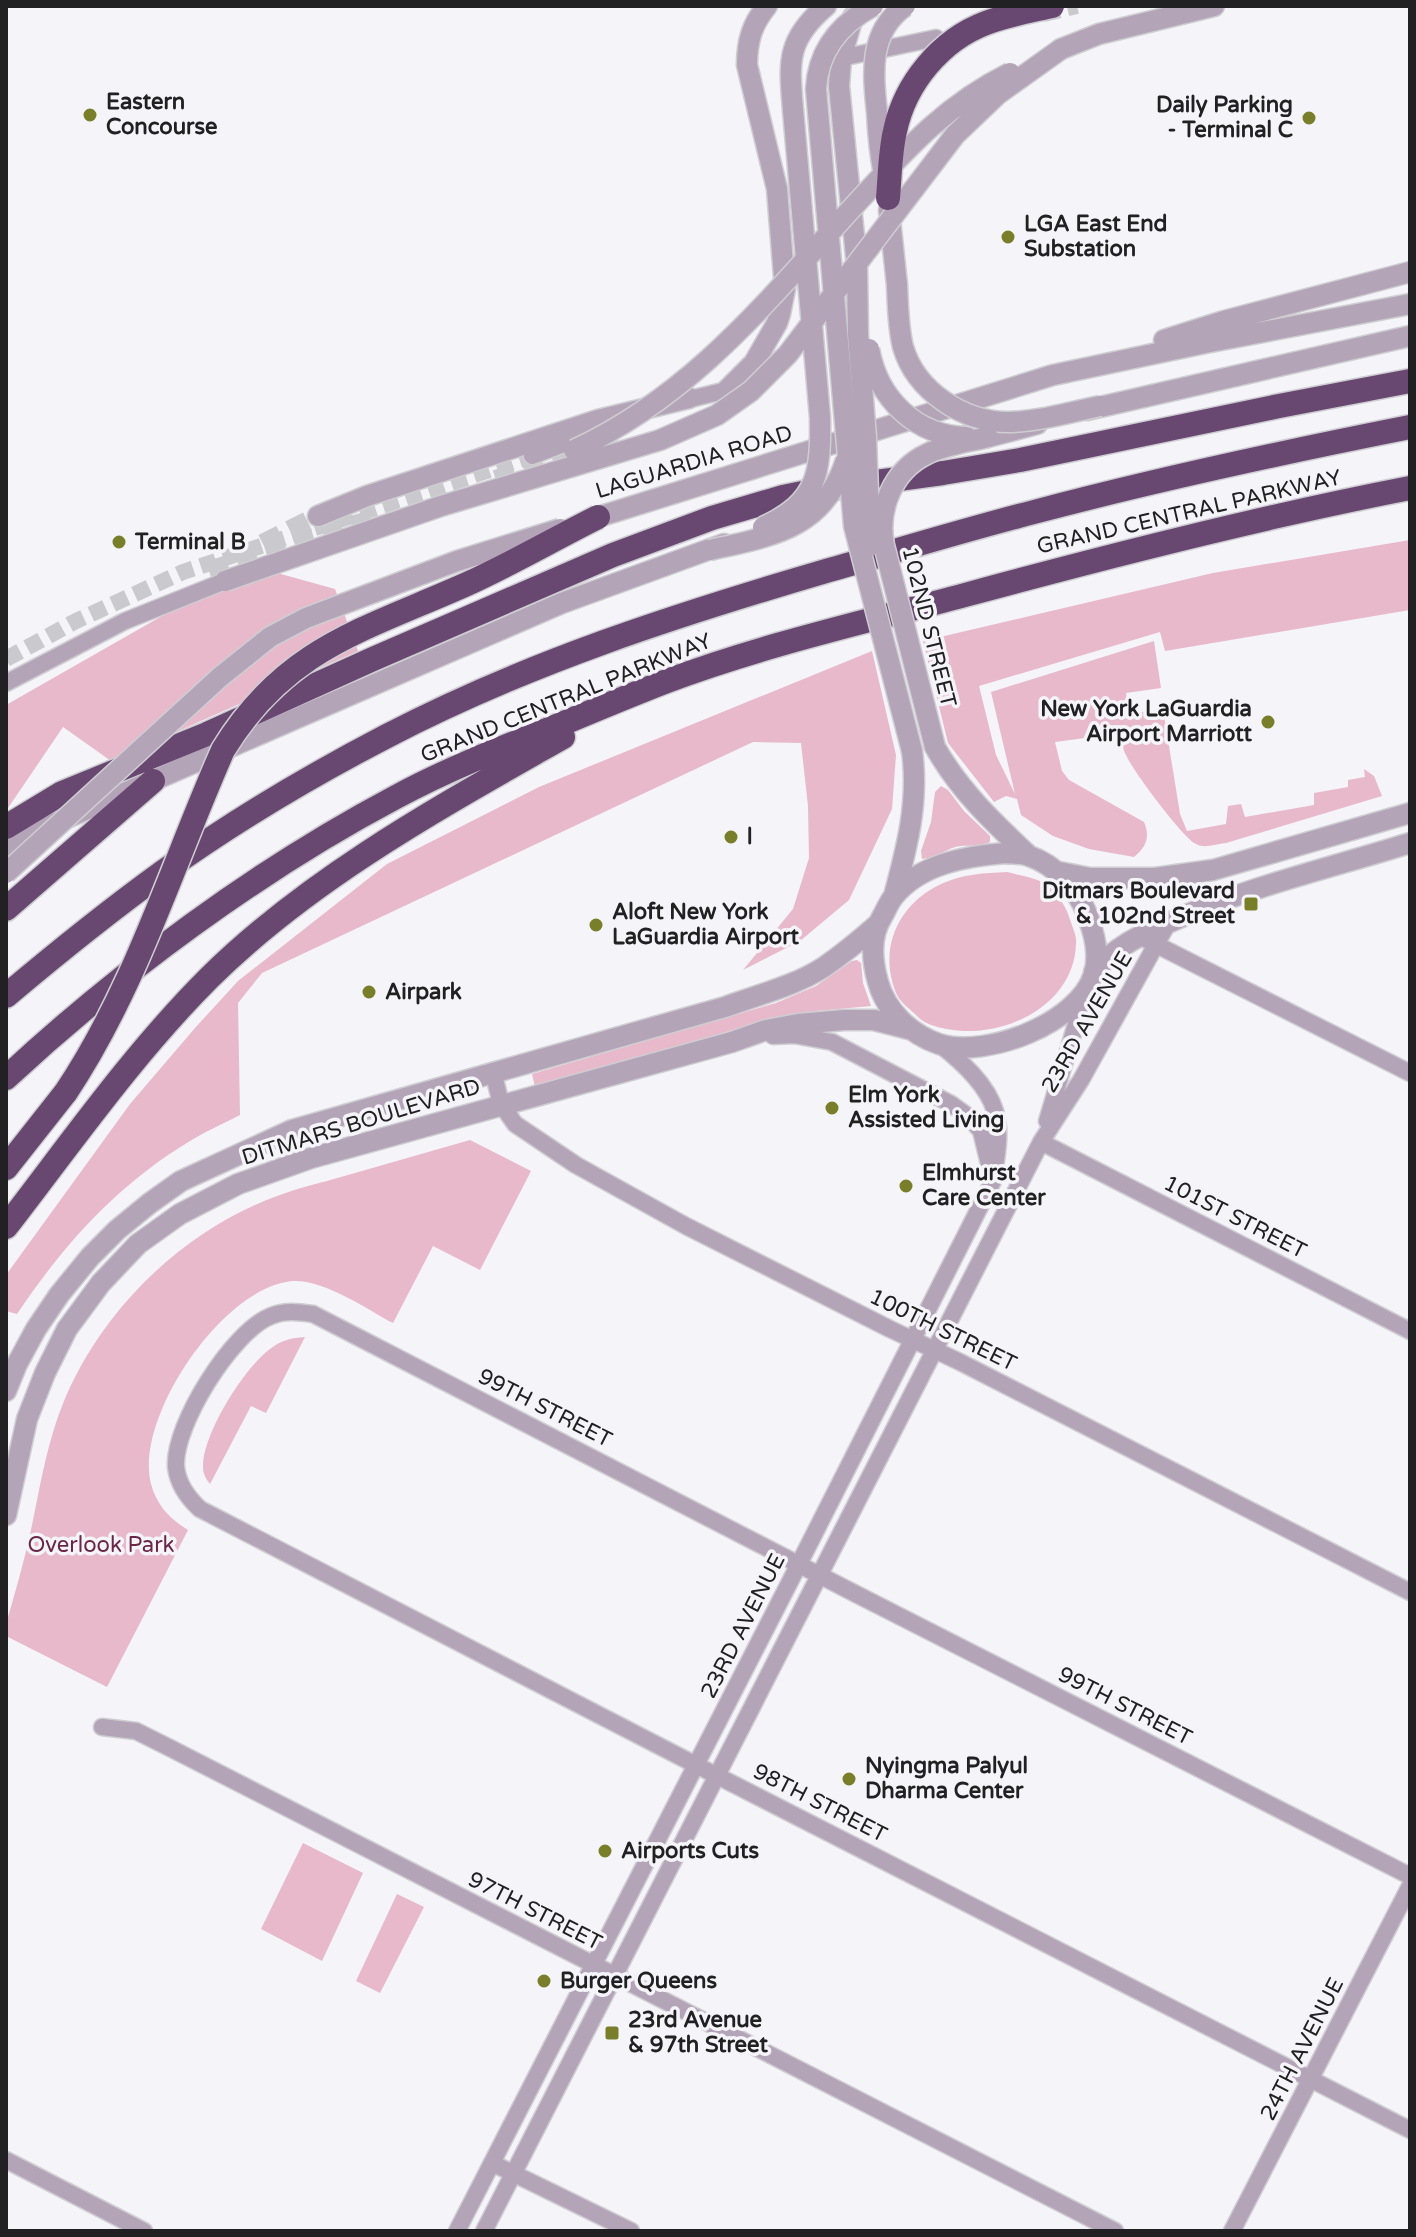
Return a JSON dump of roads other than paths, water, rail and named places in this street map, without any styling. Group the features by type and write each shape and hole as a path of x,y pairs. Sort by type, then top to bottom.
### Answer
{"highway":[{"path":"888,198 892,143 899,115 910,91 928,65 949,44 972,29 1052,6"},
{"path":"6,827 62,793 207,734 583,568 712,518 806,492 1020,460 1410,381"},
{"name":"GRAND CENTRAL PARKWAY","path":"6,996 145,885 282,796 390,735 464,699 575,652 734,598 1036,511 1410,427"},
{"name":"GRAND CENTRAL PARKWAY","path":"6,1078 96,1000 244,890 337,830 455,767 667,681 781,644 1065,567 1410,488"},
{"path":"6,1168 66,1092 96,1044 124,990 223,750 266,692 302,662 339,640 470,583 598,517"},
{"path":"6,1227 155,1038 210,977 249,942 332,879 460,796 667,681"},
{"path":"6,909 153,781"}],"street":[{"path":"318,516 367,496 598,420 727,390 754,363 777,323 785,275 777,189 747,65 750,34 767,6"},
{"path":"6,848 46,827 528,617 710,550 788,514 804,498 818,469 820,417 790,70 792,51 797,41 826,6"},
{"path":"859,6 841,58 840,101 857,266 871,359 888,397 908,417 931,430 960,437 988,437"},
{"path":"873,6 845,25 831,43 821,62 816,89 854,526 912,751 915,785 913,816 894,896 878,924 873,949 874,970 880,991 890,1009 909,1029 939,1044 961,1047 984,1045 1034,1030 1071,1007 1106,958 1148,940 1168,923 1246,892 1410,843"},
{"path":"905,6 894,14 881,34 874,58 880,153 888,198 903,346 913,369 929,389 960,412 999,422 1022,421 1410,336"},
{"path":"574,450 614,430 662,399 704,365 899,158 949,110 1002,77 1099,34 1214,6"},
{"path":"790,70 936,38"},
{"path":"6,683 125,621 225,581 441,506 660,440 717,415 751,391 788,354 955,135 998,94 1061,49"},
{"path":"857,266 873,597"},
{"path":"1053,375 1224,321 1410,272"},
{"name":"LAGUARDIA ROAD","path":"6,873 238,662 287,627 325,610 457,561 1053,375 1410,304"},
{"path":"532,456 689,398"},
{"name":"102ND STREET","path":"1028,855 966,794 935,747 884,545 883,510 899,477 918,459 940,449 1100,406"},
{"path":"710,550 783,532 805,519 832,492 847,457"},
{"path":"894,896 912,880 935,868 979,855 1028,855 1059,872 1090,878 1155,878 1213,870 1410,813"},
{"path":"1059,872 1083,906 1093,929 1096,951 1090,982"},
{"name":"DITMARS BOULEVARD","path":"6,1391 36,1329 90,1257 117,1230 181,1181 292,1130 725,1007 777,989 822,969 878,924"},
{"path":"1148,940 1410,1073"},
{"name":"23RD AVENUE","path":"484,2231 1041,1142 1081,1080 1148,940"},
{"name":"23RD AVENUE","path":"1041,1142 1090,982"},
{"name":"DITMARS BOULEVARD","path":"6,1515 27,1419 67,1329 101,1283 138,1244 180,1214 238,1184 311,1158 766,1030 844,1020 874,1020 909,1029"},
{"path":"732,1042 794,1035 832,1042 937,1096 969,1117 981,1131 993,1181"},
{"name":"23RD AVENUE","path":"457,2231 993,1181 998,1130 995,1110 972,1073 939,1044"},
{"name":"100TH STREET","path":"493,1071 501,1104 515,1124 576,1165 686,1226 1410,1592"},
{"name":"101ST STREET","path":"1041,1142 1410,1331"},
{"name":"98TH STREET","path":"313,1314 290,1311 261,1321 226,1355 211,1376 191,1413 178,1451 179,1482 189,1499 200,1509 1410,2130"},
{"name":"99TH STREET","path":"313,1314 1410,1876"},
{"name":"97TH STREET","path":"102,1727 136,1731 1115,2231"},
{"name":"24TH AVENUE","path":"1232,2231 1410,1886"},
{"path":"6,2160 144,2231"},
{"path":"492,2163 631,2231"}],"tunnel":[{"path":"1044,14 1077,6"},
{"path":"496,480 574,450"},
{"path":"6,659 76,621 183,572 532,456"},
{"path":"263,544 318,516"},
{"path":"209,571 378,518"}],"place":[{"name":"Eastern Concourse","path":"90,115"},
{"name":"Daily Parking - Terminal C","path":"1309,118"},
{"name":"LGA East End Substation","path":"1008,237"},
{"name":"Terminal B","path":"119,542"},
{"name":"New York LaGuardia Airport Marriott","path":"1268,722"},
{"name":"l","path":"731,837"},
{"name":"Ditmars Boulevard & 102nd Street","path":"1251,904"},
{"name":"Aloft New York LaGuardia Airport","path":"596,925"},
{"name":"Airpark","path":"369,992"},
{"name":"Elm York Assisted Living","path":"832,1108"},
{"name":"Elmhurst Care Center","path":"906,1186"},
{"name":"Nyingma Palyul Dharma Center","path":"849,1779"},
{"name":"Airports Cuts","path":"605,1851"},
{"name":"Burger Queens","path":"544,1981"},
{"name":"23rd Avenue & 97th Street","path":"612,2033"}],"park label":[{"name":"Overlook Park","path":"101,1545"}]}
